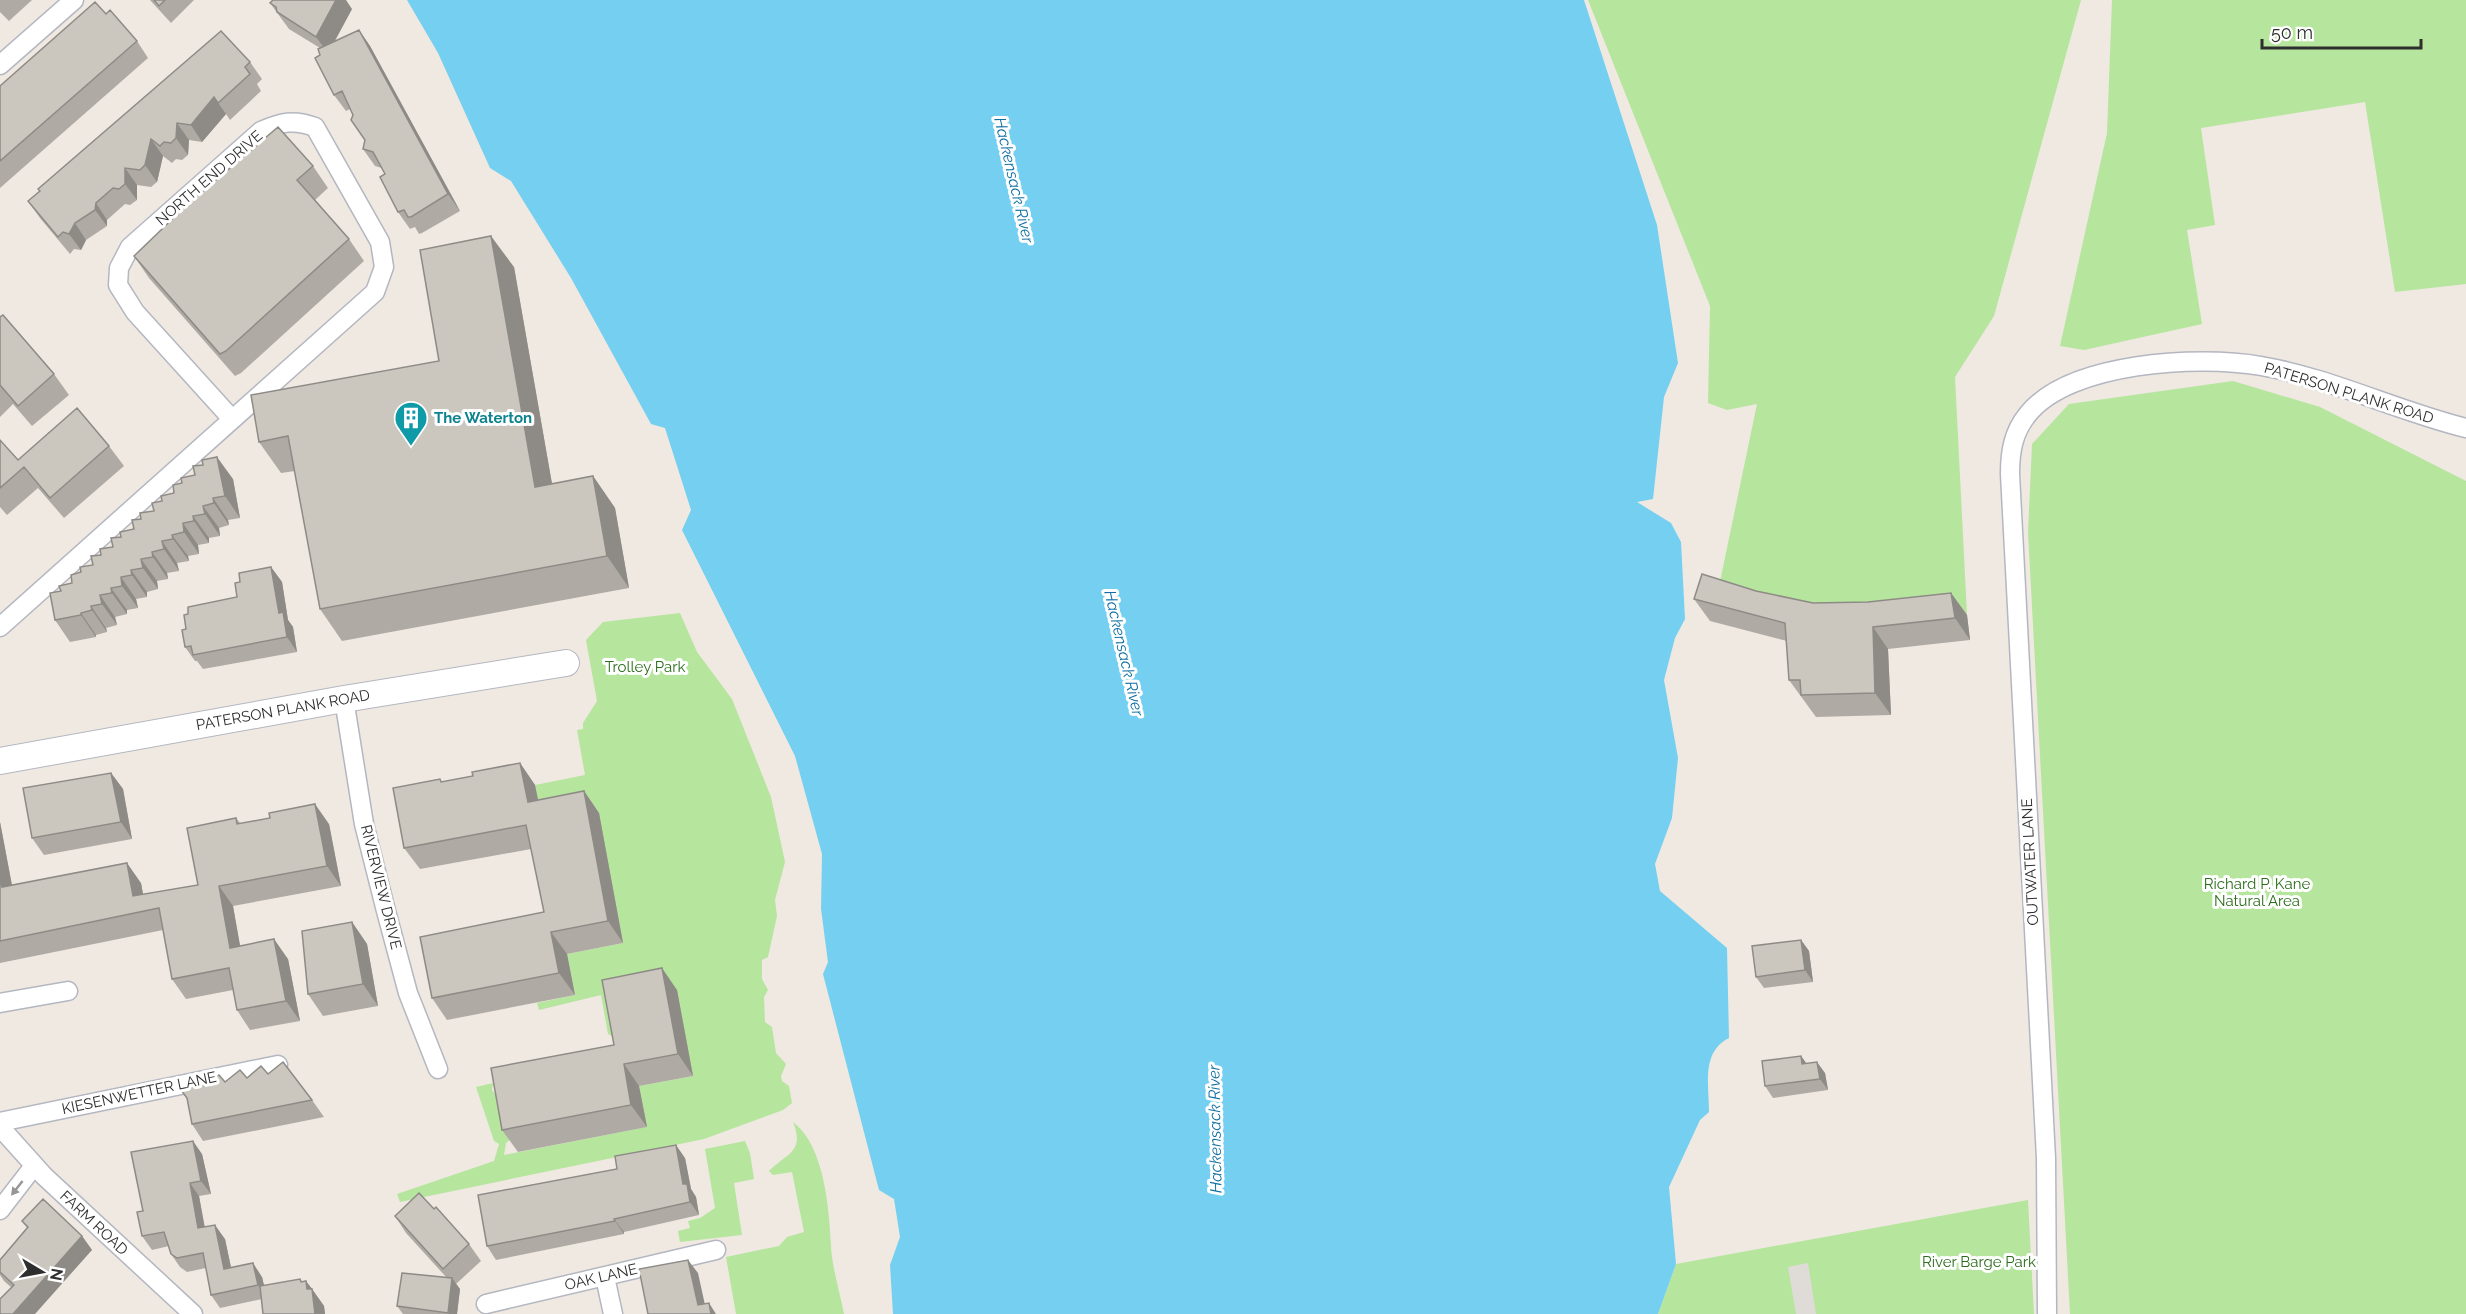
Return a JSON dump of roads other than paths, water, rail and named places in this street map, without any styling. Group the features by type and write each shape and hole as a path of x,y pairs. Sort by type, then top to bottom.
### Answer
{"street":[{"path":"1,62 74,0"},
{"name":"NORTH END DRIVE","path":"0,627 375,292 384,267 380,242 315,127 297,120 278,123 261,131 130,247 119,268 118,285 135,312 232,419"},
{"name":"PATERSON PLANK ROAD","path":"2028,415 2059,389 2106,373 2154,366 2223,362 2262,366 2290,373 2466,428"},
{"name":"OUTWATER LANE","path":"2028,415 2015,436 2010,474 2046,1158 2048,1314"},
{"name":"PATERSON PLANK ROAD","path":"0,761 344,699 566,663"},
{"name":"RIVERVIEW DRIVE","path":"344,699 364,824 383,900 408,993 438,1069"},
{"path":"0,1003 68,991"},
{"name":"KIESENWETTER LANE","path":"0,1122 278,1065"},
{"name":"FARM ROAD","path":"0,1127 34,1166 193,1314"},
{"path":"0,1210 34,1166"},
{"name":"OAK LANE","path":"486,1304 716,1250"},
{"path":"605,1277 613,1314"}],"water":[{"name":"Hackensack River","path":"407,0 1584,0 1657,225 1678,363 1664,397 1653,499 1637,502 1671,523 1681,542 1685,619 1675,638 1664,680 1678,758 1672,818 1655,864 1660,891 1727,948 1729,1038 1720,1044 1710,1060 1708,1070 1709,1112 1700,1120 1669,1187 1676,1264 1658,1314 893,1314 890,1265 900,1237 894,1199 879,1190 823,974 828,962 821,909 822,854 795,756 682,530 691,510 665,428 651,424 571,278 511,181 490,168 438,53"}],"place":[{"name":"The Waterton","path":"411,447"}],"park label":[{"name":"Trolley Park","path":"645,667"},
{"name":"Richard P. Kane Natural Area","path":"2257,892"},
{"name":"River Barge Park","path":"1979,1262"}]}
